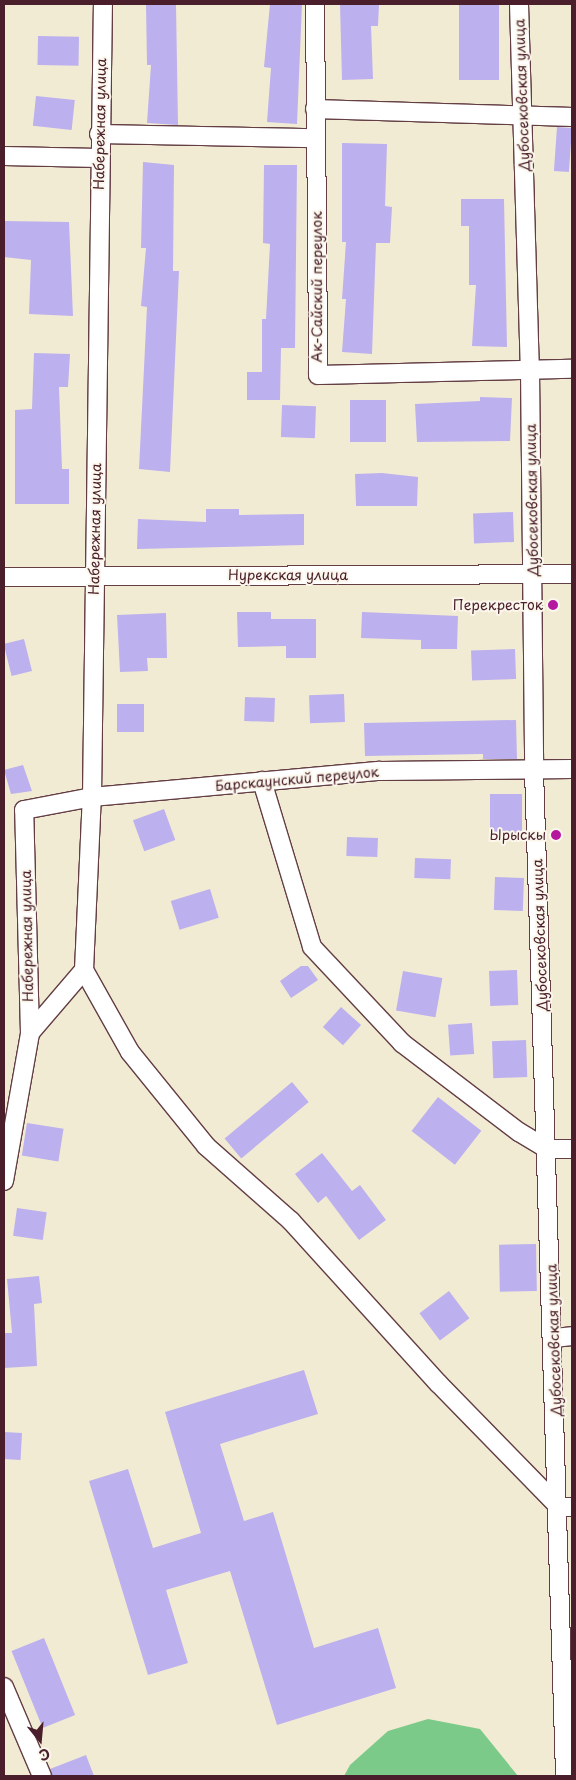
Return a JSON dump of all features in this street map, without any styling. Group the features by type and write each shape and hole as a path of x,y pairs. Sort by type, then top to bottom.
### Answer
{"street":[{"name":"Набережная улица","path":"30,1033 84,970 92,797 99,134 103,4"},
{"name":"Ак-Сайский переулок","path":"315,4 318,376 572,369"},
{"name":"Дубосековская улица","path":"520,4 530,369 534,770 554,1338 566,1507 568,1702 565,1776"},
{"path":"316,109 572,117"},
{"path":"99,134 316,138"},
{"path":"4,156 99,158"},
{"name":"Нурекская улица","path":"4,577 572,574"},
{"name":"Барскаунский переулок","path":"24,810 92,797 380,771 572,769"},
{"path":"262,781 312,947 402,1042 547,1149 572,1149"},
{"name":"Набережная улица","path":"4,1181 30,1033 24,810"},
{"path":"84,970 130,1052 206,1146 291,1221 438,1383 566,1507"},
{"path":"554,1338 572,1336"},
{"path":"4,1687 42,1776"}],"green space":[{"path":"428,1719 480,1729 518,1776 344,1776 350,1765 388,1731"}],"building":[{"path":"146,4 176,4 178,125 147,123 151,65 147,65"},
{"path":"270,4 302,4 297,124 267,122 271,68 264,67"},
{"path":"340,4 379,4 378,26 371,26 373,79 342,80"},
{"path":"459,4 499,4 499,80 459,80"},
{"path":"38,36 79,37 78,66 37,65"},
{"path":"36,96 75,100 72,130 33,126"},
{"path":"557,127 572,128 569,172 554,171"},
{"path":"342,143 387,144 385,206 392,207 390,243 376,243 372,354 342,352 346,299 342,299 346,242 342,242"},
{"path":"143,162 174,165 173,271 179,271 170,472 139,469 147,307 141,306 146,248 141,248"},
{"path":"264,165 297,165 295,348 281,348 280,400 247,400 247,372 262,372 262,319 266,319 270,244 263,243"},
{"path":"461,199 504,199 507,347 472,346 476,285 469,285 469,226 461,226"},
{"path":"4,221 69,222 73,316 29,314 31,260 4,257"},
{"path":"34,353 70,354 68,387 59,387 62,469 69,469 69,504 15,504 15,410 32,409"},
{"path":"480,397 512,398 510,441 417,442 415,404 480,401"},
{"path":"350,400 386,400 386,442 350,442"},
{"path":"282,405 316,406 315,438 281,437"},
{"path":"382,473 418,477 417,506 356,506 355,474"},
{"path":"206,509 239,509 239,515 304,514 304,545 137,549 138,519 206,522"},
{"path":"513,512 514,542 474,543 473,513"},
{"path":"237,612 271,612 271,619 316,619 316,658 286,658 286,646 238,647"},
{"path":"362,612 458,616 457,649 421,649 421,640 361,638"},
{"path":"166,613 167,658 147,658 148,671 120,672 117,615"},
{"path":"24,639 32,671 12,676 4,644"},
{"path":"515,649 516,679 472,681 471,651"},
{"path":"344,694 345,722 310,723 309,695"},
{"path":"245,697 275,698 274,722 244,721"},
{"path":"117,704 144,704 144,732 117,732"},
{"path":"516,720 517,759 483,759 483,754 365,756 364,723"},
{"path":"23,765 32,791 11,794 4,770"},
{"path":"490,794 522,794 522,835 490,835"},
{"path":"164,809 175,840 144,851 133,820"},
{"path":"347,837 378,838 377,857 346,856"},
{"path":"415,858 451,859 450,879 414,878"},
{"path":"495,877 524,878 523,911 494,910"},
{"path":"210,889 219,918 180,930 171,901"},
{"path":"301,966 308,966 318,980 291,998 280,981"},
{"path":"517,970 518,1005 490,1006 489,971"},
{"path":"403,971 442,978 435,1017 396,1010"},
{"path":"341,1007 361,1025 343,1045 323,1027"},
{"path":"472,1023 474,1054 450,1056 448,1025"},
{"path":"526,1040 527,1077 493,1078 492,1041"},
{"path":"292,1082 309,1102 241,1158 225,1139"},
{"path":"438,1097 481,1131 455,1165 412,1131"},
{"path":"27,1123 64,1129 58,1161 22,1156"},
{"path":"322,1153 352,1191 360,1185 386,1220 359,1240 326,1196 318,1203 295,1174"},
{"path":"17,1208 47,1212 43,1240 13,1236"},
{"path":"536,1244 537,1291 500,1292 499,1245"},
{"path":"39,1276 42,1303 34,1304 37,1366 4,1368 4,1333 12,1333 7,1279"},
{"path":"449,1291 469,1318 440,1340 419,1313"},
{"path":"304,1370 318,1414 220,1444 244,1521 273,1512 314,1648 378,1628 396,1688 277,1725 230,1571 166,1590 188,1663 148,1675 89,1481 128,1469 153,1548 201,1533 165,1412"},
{"path":"4,1432 22,1433 21,1460 4,1459"},
{"path":"44,1638 75,1715 43,1728 12,1651"},
{"path":"86,1755 94,1776 52,1776 50,1769"}],"place":[{"name":"Перекресток","path":"553,605"},
{"name":"Ырыскы","path":"556,835"}]}
